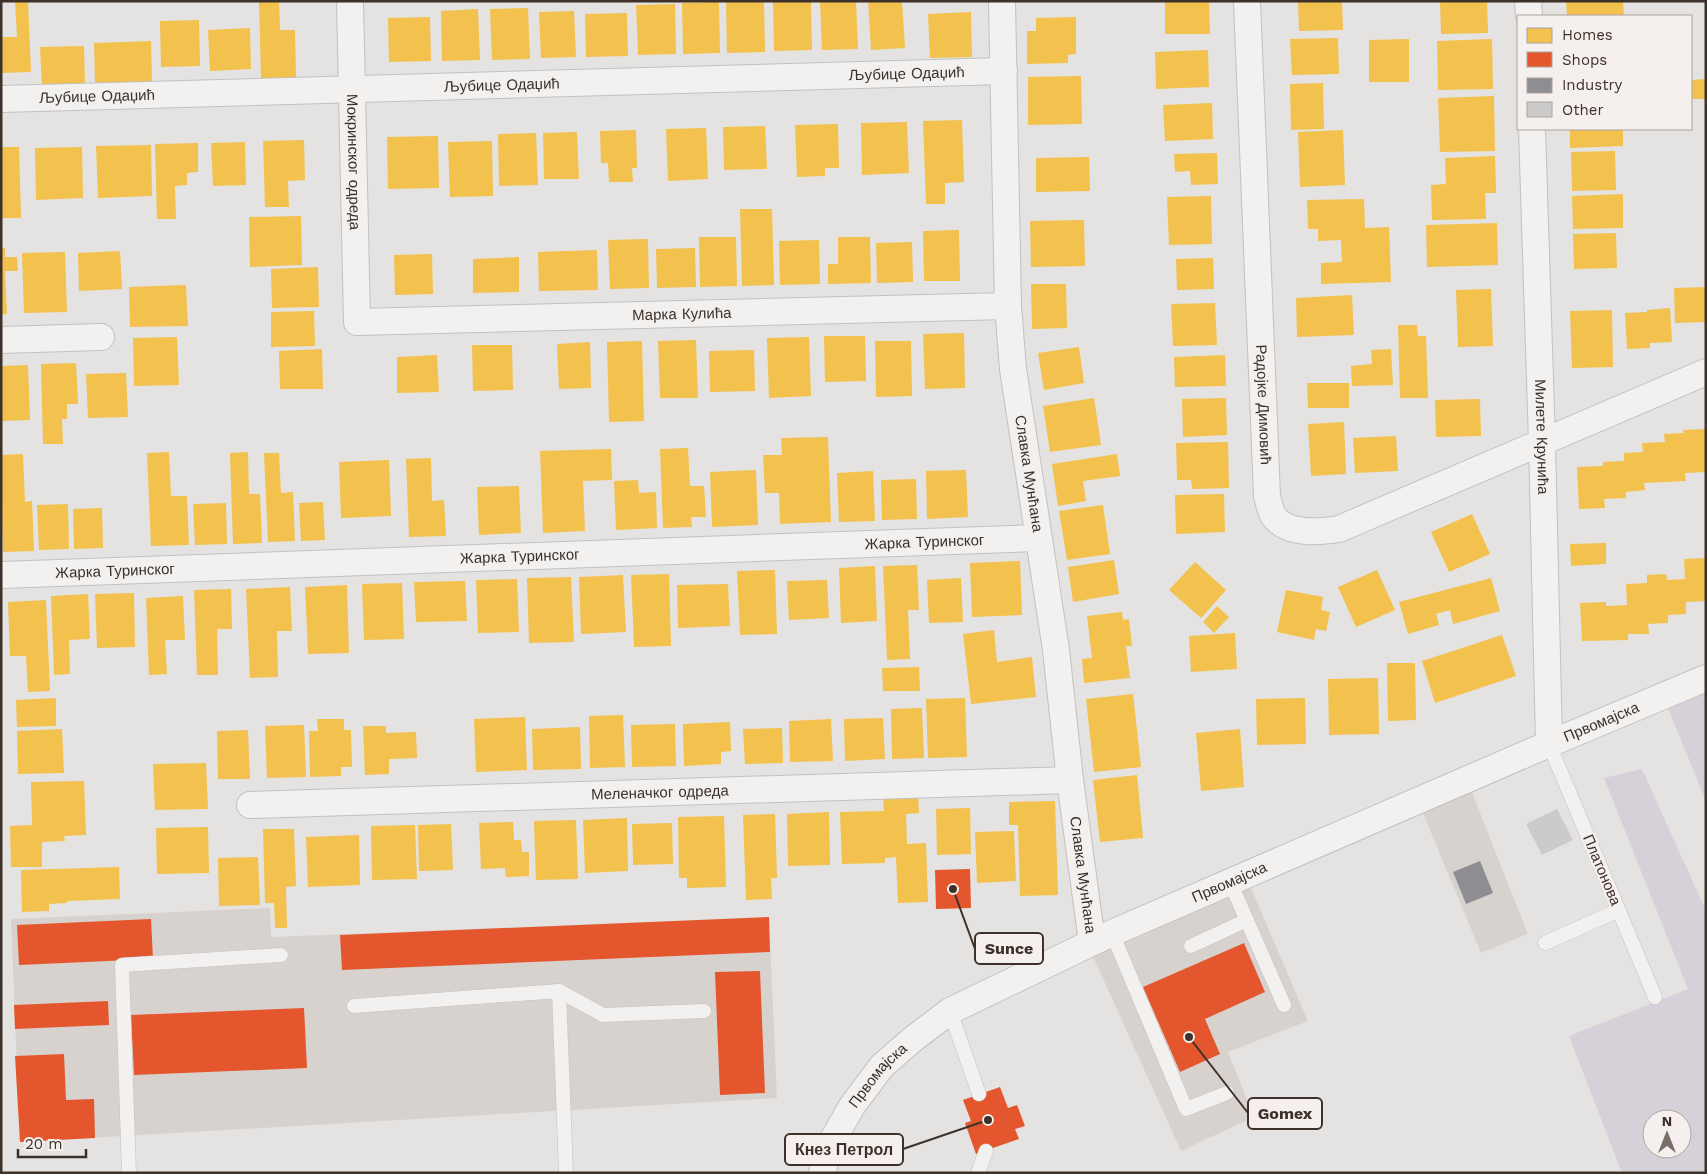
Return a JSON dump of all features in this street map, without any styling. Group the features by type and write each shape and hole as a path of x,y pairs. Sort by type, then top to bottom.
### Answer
{"street":[{"name":"Мокринског одреда","path":"350,1 357,322"},
{"name":"Славка Мунћана","path":"1002,1 1008,306 1013,369 1056,650 1070,780 1102,938"},
{"name":"Радојке Димовић","path":"1247,1 1267,496 1275,518 1285,525 1306,531 1339,529 1706,372"},
{"path":"1528,1 1529,15"},
{"name":"Љубице Одаџић","path":"1,99 1004,71"},
{"name":"Милете Крунића","path":"1532,130 1542,442 1548,744"},
{"name":"Марка Кулића","path":"357,322 1008,306"},
{"path":"1,340 101,337"},
{"name":"Жарка Туринског","path":"1,575 1038,538"},
{"name":"Првомајска","path":"822,1173 831,1143 848,1113 882,1066 950,1011 1102,938 1548,744 1706,678"},
{"name":"Меленачког одреда","path":"250,805 1070,780"}],"lane":[{"name":"Платонова","path":"1548,744 1655,997"},
{"path":"1230,882 1284,1005"},
{"path":"1545,943 1619,910"},
{"path":"1190,946 1247,920"},
{"path":"1102,938 1186,1108 1227,1093"},
{"path":"129,1173 122,965 281,955"},
{"path":"354,1006 559,991 603,1015 704,1011"},
{"path":"559,991 566,1173"},
{"path":"950,1011 979,1094"},
{"path":"978,1173 986,1151"}],"shaded area":[{"path":"1706,690 1706,801 1668,708"},
{"path":"1642,769 1706,911 1706,1173 1622,1173 1569,1036 1688,989 1604,778"},
{"path":"1471,790 1528,934 1481,953 1422,811"},
{"path":"1248,881 1308,1021 1228,1052 1254,1117 1181,1151 1091,952"},
{"path":"270,908 271,937 769,917 777,1098 20,1142 11,919"}],"building: Homes":[{"path":"15,1 28,1 31,72 1,73 1,37 17,37"},
{"path":"259,1 279,1 280,30 295,30 296,78 261,79"},
{"path":"764,1 765,52 727,53 726,2"},
{"path":"773,1 811,1 812,50 774,51"},
{"path":"820,1 856,1 858,49 822,50"},
{"path":"868,1 902,1 905,48 871,50"},
{"path":"1165,1 1209,1 1210,34 1165,34"},
{"path":"1298,1 1342,1 1343,30 1299,31"},
{"path":"1440,1 1487,1 1488,33 1441,34"},
{"path":"1566,1 1623,1 1624,15 1567,15"},
{"path":"719,2 720,53 683,54 682,3"},
{"path":"675,4 676,54 638,55 636,5"},
{"path":"528,8 530,59 492,60 490,9"},
{"path":"478,9 480,60 442,61 441,11"},
{"path":"574,11 576,57 541,58 539,12"},
{"path":"971,12 972,57 930,58 928,14"},
{"path":"627,13 628,56 586,57 585,14"},
{"path":"430,17 431,61 389,62 388,18"},
{"path":"1076,17 1076,54 1068,55 1068,63 1027,64 1027,31 1036,31 1036,18"},
{"path":"199,20 200,66 161,67 160,21"},
{"path":"250,28 251,69 210,71 208,30"},
{"path":"1338,38 1339,74 1292,75 1290,39"},
{"path":"1409,39 1409,82 1369,82 1369,40"},
{"path":"1492,39 1493,89 1438,90 1437,41"},
{"path":"151,41 152,82 95,84 94,43"},
{"path":"84,46 85,84 42,86 40,47"},
{"path":"1208,50 1209,87 1156,89 1155,52"},
{"path":"1081,76 1082,124 1028,125 1028,77"},
{"path":"1706,79 1706,99 1692,99 1692,80"},
{"path":"1323,83 1324,129 1291,130 1290,84"},
{"path":"1494,96 1495,151 1440,152 1438,98"},
{"path":"1212,103 1213,139 1165,141 1163,105"},
{"path":"962,120 964,182 945,183 945,204 926,204 923,121"},
{"path":"907,122 909,173 862,175 861,123"},
{"path":"838,124 839,168 825,168 825,176 797,177 795,125"},
{"path":"765,126 767,169 724,170 723,127"},
{"path":"706,128 708,179 668,181 666,129"},
{"path":"636,130 637,168 632,168 633,182 609,182 608,163 601,163 600,131"},
{"path":"1343,130 1345,185 1300,187 1298,132"},
{"path":"1570,130 1623,130 1623,146 1570,148"},
{"path":"577,132 579,179 544,179 543,133"},
{"path":"536,133 538,185 499,186 498,134"},
{"path":"438,136 439,188 388,189 387,137"},
{"path":"304,140 305,180 288,181 289,207 265,207 263,141"},
{"path":"492,141 493,196 450,197 448,142"},
{"path":"245,142 246,185 213,186 211,143"},
{"path":"198,143 198,172 187,173 187,185 175,186 176,219 157,219 155,144"},
{"path":"151,145 152,196 98,198 96,146"},
{"path":"1,147 19,147 21,218 1,218"},
{"path":"82,147 83,198 36,200 35,148"},
{"path":"1615,151 1616,190 1572,191 1571,152"},
{"path":"1217,153 1218,184 1191,185 1190,171 1175,172 1174,154"},
{"path":"1495,156 1496,193 1485,193 1486,219 1432,220 1431,185 1446,184 1445,158"},
{"path":"1089,157 1090,191 1036,192 1036,158"},
{"path":"1623,194 1623,228 1573,229 1572,196"},
{"path":"1211,196 1212,244 1169,245 1167,197"},
{"path":"1364,199 1365,228 1389,227 1391,282 1321,284 1321,263 1342,262 1341,240 1318,241 1318,229 1308,229 1307,200"},
{"path":"740,209 772,209 774,285 742,286"},
{"path":"301,216 302,265 250,267 249,217"},
{"path":"1084,220 1085,266 1031,267 1030,221"},
{"path":"1497,223 1498,265 1427,267 1426,225"},
{"path":"959,230 960,281 924,281 923,231"},
{"path":"1616,233 1617,268 1574,269 1573,234"},
{"path":"699,237 736,237 737,286 700,287"},
{"path":"838,237 870,237 871,283 828,284 828,264 838,264"},
{"path":"648,239 649,288 610,289 608,240"},
{"path":"819,240 820,284 780,285 779,241"},
{"path":"912,242 913,282 877,283 876,243"},
{"path":"1,248 5,248 5,257 17,257 18,271 5,271 7,314 1,314"},
{"path":"695,248 696,287 657,288 656,249"},
{"path":"597,250 598,290 539,291 538,252"},
{"path":"120,251 122,289 79,291 78,253"},
{"path":"65,252 67,312 24,313 22,253"},
{"path":"432,254 433,294 395,295 394,255"},
{"path":"519,257 519,292 473,293 473,259"},
{"path":"1213,258 1214,289 1177,290 1176,259"},
{"path":"318,267 319,307 272,308 271,269"},
{"path":"1031,284 1066,284 1067,328 1032,329"},
{"path":"186,285 188,326 130,327 129,287"},
{"path":"1706,287 1706,322 1675,323 1674,288"},
{"path":"1491,289 1493,346 1458,347 1456,290"},
{"path":"1352,295 1354,335 1297,337 1296,298"},
{"path":"1215,303 1217,345 1173,346 1171,304"},
{"path":"1670,308 1672,342 1650,343 1650,348 1627,349 1625,313"},
{"path":"1612,310 1613,367 1572,368 1570,311"},
{"path":"314,311 315,346 271,347 271,312"},
{"path":"1398,325 1417,325 1418,336 1426,336 1428,398 1400,398"},
{"path":"964,333 965,388 925,389 923,334"},
{"path":"824,336 865,336 866,381 825,382"},
{"path":"177,337 179,385 134,386 133,338"},
{"path":"809,337 811,396 769,398 767,338"},
{"path":"696,340 698,398 660,398 658,341"},
{"path":"642,341 644,421 609,422 607,342"},
{"path":"875,341 911,341 912,396 876,397"},
{"path":"590,342 591,388 559,389 557,344"},
{"path":"472,345 512,345 513,390 473,391"},
{"path":"1079,347 1084,383 1044,390 1038,353"},
{"path":"322,349 323,389 280,389 279,351"},
{"path":"1391,349 1393,385 1352,386 1351,366 1372,364 1371,350"},
{"path":"754,350 755,391 710,392 709,351"},
{"path":"437,355 439,392 397,393 397,357"},
{"path":"1225,355 1226,386 1175,387 1174,357"},
{"path":"76,363 78,404 67,404 67,419 62,419 63,444 43,444 41,364"},
{"path":"28,365 30,420 1,421 1,366"},
{"path":"126,373 128,417 88,418 86,374"},
{"path":"1307,383 1349,383 1349,408 1308,408"},
{"path":"1094,398 1101,445 1050,452 1043,406"},
{"path":"1226,398 1227,435 1183,437 1182,399"},
{"path":"1480,399 1481,436 1436,437 1435,400"},
{"path":"1344,422 1346,474 1311,476 1308,424"},
{"path":"1705,429 1706,472 1685,473 1686,481 1644,483 1645,490 1626,492 1626,498 1604,499 1605,508 1579,509 1577,467 1603,466 1603,462 1624,461 1624,453 1643,452 1642,443 1665,442 1664,434 1684,433 1683,430"},
{"path":"1396,436 1398,471 1355,473 1353,438"},
{"path":"828,437 831,522 780,524 779,493 765,493 763,455 782,455 781,438"},
{"path":"1228,442 1229,488 1192,489 1191,480 1177,480 1176,443"},
{"path":"688,448 690,486 704,486 706,517 691,517 692,527 663,528 660,449"},
{"path":"611,449 612,480 583,481 585,531 543,533 540,451"},
{"path":"169,452 171,496 187,496 189,545 151,546 147,453"},
{"path":"248,452 249,494 260,494 262,543 233,544 230,453"},
{"path":"264,453 279,453 281,493 293,492 295,541 268,542"},
{"path":"23,454 25,502 32,501 34,551 3,552 1,455"},
{"path":"1117,454 1120,476 1083,481 1086,501 1058,506 1052,464"},
{"path":"431,458 432,501 444,500 446,536 409,537 406,459"},
{"path":"389,460 391,516 341,518 339,462"},
{"path":"756,470 758,525 712,527 710,472"},
{"path":"966,470 968,517 927,519 926,471"},
{"path":"873,471 875,521 839,522 837,473"},
{"path":"916,479 917,519 882,520 881,480"},
{"path":"638,480 639,493 656,492 657,528 616,530 614,481"},
{"path":"519,486 521,533 479,535 477,487"},
{"path":"1224,494 1225,532 1176,534 1175,495"},
{"path":"323,502 325,540 301,541 299,503"},
{"path":"226,503 227,544 195,545 193,504"},
{"path":"68,504 69,549 39,550 37,505"},
{"path":"1103,505 1110,554 1067,560 1059,511"},
{"path":"102,508 103,548 74,549 73,509"},
{"path":"1472,514 1490,554 1449,572 1431,532"},
{"path":"1606,543 1606,564 1571,566 1570,544"},
{"path":"1706,558 1706,601 1686,602 1686,614 1668,615 1668,623 1648,624 1649,634 1628,634 1628,640 1582,641 1580,603 1606,602 1606,606 1627,605 1626,584 1647,583 1647,575 1666,574 1667,580 1685,579 1684,559"},
{"path":"1114,560 1119,594 1073,602 1068,567"},
{"path":"1020,561 1022,615 972,617 970,563"},
{"path":"1195,562 1226,590 1201,618 1169,590"},
{"path":"917,565 919,610 908,610 910,659 887,660 883,566"},
{"path":"875,566 877,621 841,623 839,568"},
{"path":"775,570 777,634 740,635 737,571"},
{"path":"1377,570 1395,610 1356,627 1338,587"},
{"path":"669,574 671,646 634,647 631,575"},
{"path":"623,575 626,632 581,634 579,577"},
{"path":"571,577 574,642 529,643 527,578"},
{"path":"961,578 963,622 929,623 927,580"},
{"path":"1491,578 1500,611 1453,624 1450,610 1436,614 1439,625 1408,634 1399,602"},
{"path":"517,579 519,632 478,633 476,580"},
{"path":"827,580 829,618 789,620 787,581"},
{"path":"465,581 467,621 416,622 414,582"},
{"path":"402,583 404,639 364,640 362,584"},
{"path":"728,584 730,626 678,628 677,585"},
{"path":"347,585 349,653 308,654 305,587"},
{"path":"290,587 292,631 277,631 278,677 250,678 246,589"},
{"path":"231,589 232,629 217,629 218,675 197,675 194,590"},
{"path":"1286,590 1323,597 1321,610 1330,612 1326,631 1316,629 1314,640 1277,632"},
{"path":"134,593 135,647 97,648 95,594"},
{"path":"88,594 90,639 69,640 70,674 54,675 51,596"},
{"path":"183,596 185,640 165,640 167,674 149,675 146,598"},
{"path":"46,600 50,691 28,692 26,656 10,656 8,602"},
{"path":"1217,606 1229,617 1214,633 1203,622"},
{"path":"1122,612 1123,620 1129,619 1132,646 1126,646 1130,678 1084,683 1082,659 1092,658 1087,616"},
{"path":"994,630 997,662 1032,657 1036,697 971,704 963,634"},
{"path":"1235,633 1237,669 1191,672 1189,636"},
{"path":"1502,635 1516,676 1435,703 1422,661"},
{"path":"1387,663 1415,663 1416,720 1388,721"},
{"path":"919,667 920,691 883,691 882,668"},
{"path":"1378,678 1379,734 1329,735 1328,679"},
{"path":"1133,694 1141,767 1094,772 1086,699"},
{"path":"56,698 56,726 17,727 16,700"},
{"path":"965,698 967,757 928,758 926,699"},
{"path":"1305,698 1306,744 1257,745 1256,699"},
{"path":"922,708 924,758 892,759 891,709"},
{"path":"623,715 625,767 590,768 589,716"},
{"path":"525,717 527,770 476,772 474,719"},
{"path":"883,718 885,759 845,761 844,719"},
{"path":"317,719 344,719 344,730 351,730 352,767 341,767 341,776 310,777 309,731 318,731"},
{"path":"831,719 833,761 790,762 789,721"},
{"path":"730,722 731,751 721,752 721,764 684,766 683,724"},
{"path":"675,724 676,766 632,767 631,725"},
{"path":"304,725 306,777 267,778 265,726"},
{"path":"363,726 386,726 386,733 416,732 417,758 389,759 389,774 365,775"},
{"path":"580,727 581,769 533,770 532,729"},
{"path":"782,728 783,763 745,764 743,729"},
{"path":"62,729 64,773 18,774 17,731"},
{"path":"1240,729 1244,787 1201,791 1196,733"},
{"path":"248,730 250,779 218,779 217,731"},
{"path":"206,763 208,809 155,810 153,764"},
{"path":"1137,775 1143,838 1100,842 1093,780"},
{"path":"84,781 86,835 64,836 65,841 42,842 42,867 11,867 10,826 32,825 31,782"},
{"path":"918,793 919,813 906,814 907,844 926,843 928,902 898,903 896,857 885,858 885,863 842,864 840,812 884,811 883,794"},
{"path":"1055,801 1058,895 1020,896 1018,825 1009,825 1009,802"},
{"path":"970,808 971,854 937,855 936,809"},
{"path":"829,812 830,865 788,866 787,814"},
{"path":"775,814 777,878 771,878 772,899 746,900 743,815"},
{"path":"724,816 726,887 687,888 687,878 679,878 678,817"},
{"path":"627,818 628,871 585,873 583,820"},
{"path":"576,820 578,879 536,880 534,821"},
{"path":"513,822 514,840 521,840 522,852 529,852 529,876 506,877 505,868 481,869 479,823"},
{"path":"672,823 673,864 633,865 632,824"},
{"path":"451,824 453,870 419,871 418,825"},
{"path":"415,825 417,879 372,880 371,826"},
{"path":"208,827 209,873 157,874 156,828"},
{"path":"263,829 294,829 296,886 286,887 287,928 275,928 274,903 265,903"},
{"path":"1014,831 1016,881 977,883 975,832"},
{"path":"359,835 360,885 308,887 306,837"},
{"path":"258,857 260,905 219,906 218,858"},
{"path":"119,867 120,899 67,901 67,903 49,904 49,911 22,912 21,870"}],"building: Shops":[{"path":"970,869 971,908 936,909 935,870"},
{"path":"769,917 770,952 342,970 340,935"},
{"path":"151,919 153,959 19,965 17,925"},
{"path":"1244,943 1265,992 1205,1019 1220,1054 1180,1072 1143,987"},
{"path":"760,971 765,1093 720,1095 715,972"},
{"path":"108,1001 109,1025 15,1029 14,1005"},
{"path":"304,1008 307,1068 134,1075 131,1015"},
{"path":"64,1054 66,1100 94,1099 95,1138 20,1142 15,1056"},
{"path":"1000,1087 1008,1108 1017,1105 1025,1126 1015,1129 1019,1139 976,1154 965,1123 971,1121 963,1100"}],"building: Industry":[{"path":"1480,861 1493,893 1466,904 1453,872"}],"building: Other":[{"path":"1557,809 1573,840 1542,855 1526,824"}],"place":[{"name":"Sunce","path":"953,889"},
{"name":"Gomex","path":"1189,1037"},
{"name":"Кнез Петрол","path":"988,1120"}]}
